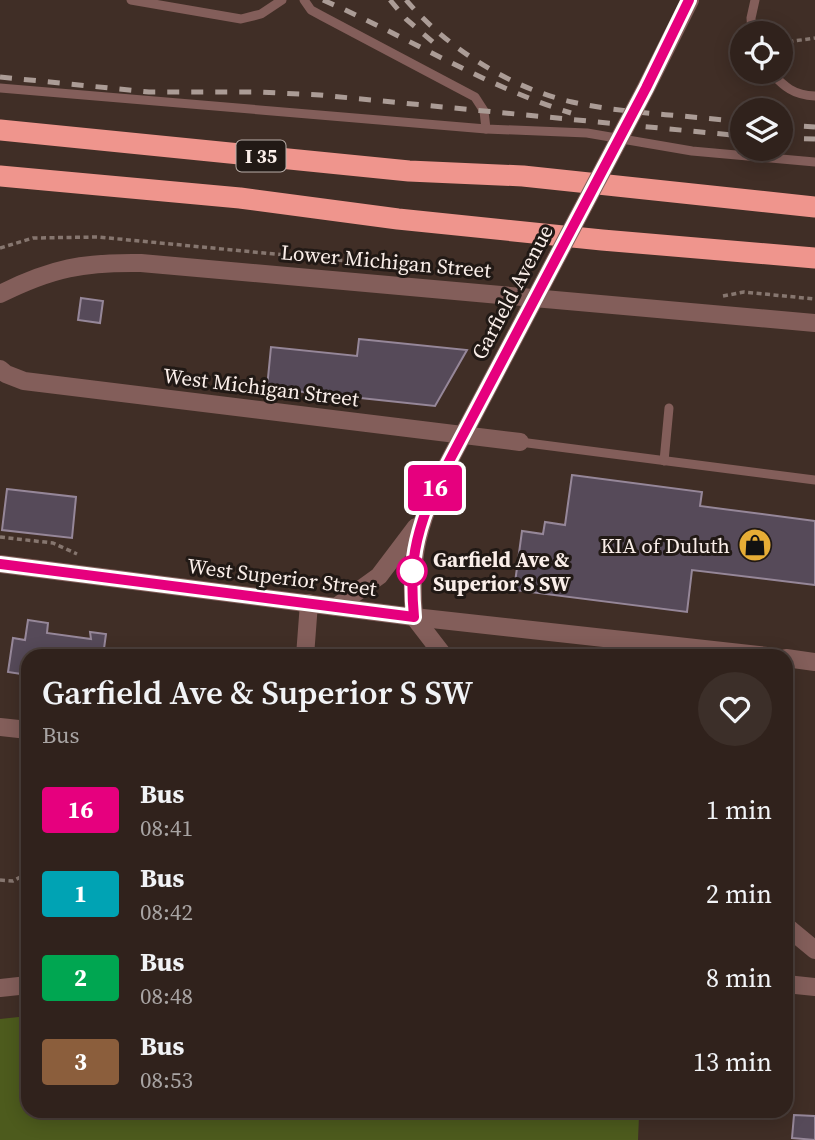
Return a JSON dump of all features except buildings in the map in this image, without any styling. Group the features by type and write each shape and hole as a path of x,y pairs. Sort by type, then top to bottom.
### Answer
{"highway":[{"name":"I 35","path":"0,130 410,171 523,176 815,207"},
{"name":"I 35","path":"0,176 240,198 398,219 560,236 815,258"}],"street":[{"name":"Garfield Avenue","path":"414,617 411,582 414,548 422,518 436,486 690,0"},
{"name":"Lower Michigan Street","path":"0,294 49,272 78,265 101,262 141,263 815,323"},
{"name":"West Michigan Street","path":"0,369 24,381 520,442"},
{"path":"337,607 379,576 422,518"},
{"name":"West Superior Street","path":"0,564 678,649"},
{"path":"306,649 309,603"},
{"path":"414,617 439,649"},
{"path":"793,660 815,662"},
{"path":"0,727 21,729"},
{"path":"793,932 815,950"},
{"path":"793,985 815,987"},
{"path":"0,988 21,986"}],"lane":[{"path":"131,0 241,19 261,14 282,0"},
{"path":"304,0 312,10 322,16 475,97 485,111 486,129"},
{"path":"751,21 755,0"},
{"path":"781,84 800,96 815,96"},
{"path":"0,88 486,129 587,133 692,151 815,162"},
{"path":"664,461 669,408"},
{"path":"520,442 815,480"}],"path":[{"path":"793,41 815,38"},
{"path":"0,880 13,881 21,877"}],"green space":[{"path":"21,1017 21,1118 639,1118 638,1140 0,1140 0,1019"}],"railway":[{"path":"323,0 476,75 571,113"},
{"path":"390,0 406,19 441,49"},
{"path":"406,0 422,18 460,50 503,76 549,96 614,109 730,121"},
{"path":"0,77 149,92 320,95 730,135"},
{"path":"793,126 815,127"},
{"path":"793,138 815,139"}],"bus line":[{"name":"16","path":"0,564 414,617 411,582 414,548 422,518 436,486 646,88 689,0"}],"place":[{"name":"KIA of Duluth","path":"755,545"},
{"name":"Garfield Ave & Superior S SW","path":"412,571"}]}
